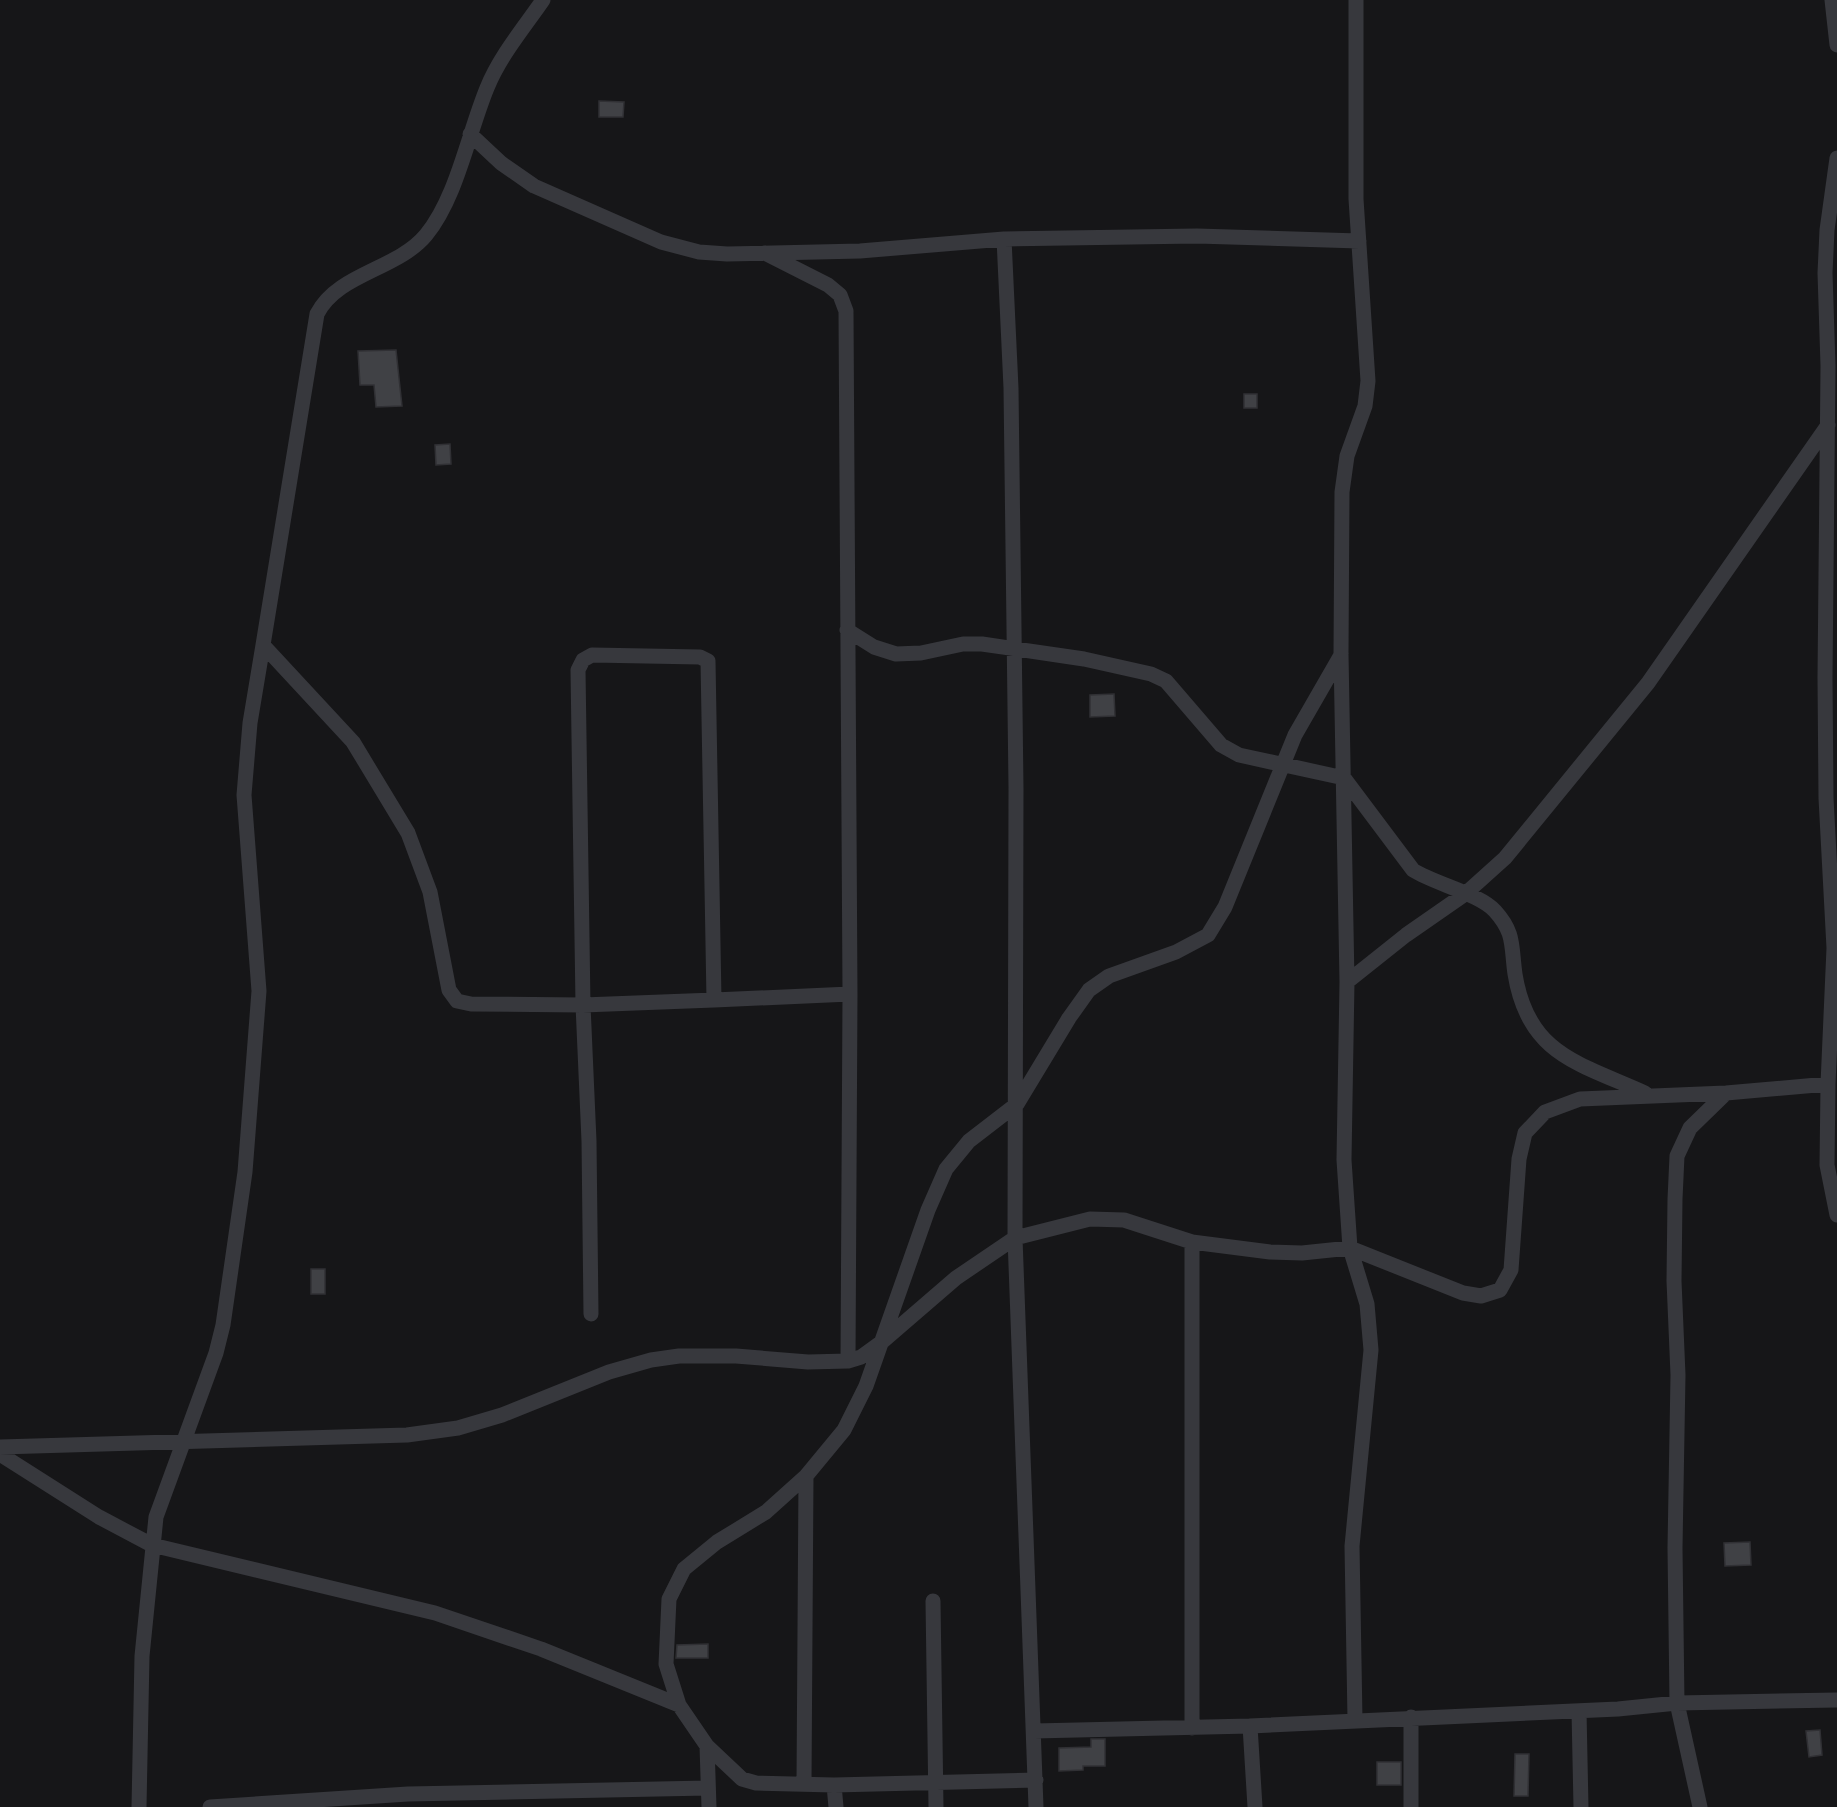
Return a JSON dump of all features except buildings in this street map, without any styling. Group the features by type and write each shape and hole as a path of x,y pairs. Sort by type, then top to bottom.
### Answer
{"street":[{"path":"139,1807 142,1656 152,1545 160,1500 216,1353 223,1325 245,1172 258,991 244,795 250,723 317,314 324,302 339,289 409,251 426,235 440,215 487,87 504,54 543,0"},
{"path":"1355,1720 1352,1546 1371,1350 1367,1304 1350,1248 1344,1160 1347,982 1341,654 1342,492 1347,456 1365,406 1368,381 1359,240 1356,0"},
{"path":"1832,0 1837,45"},
{"path":"470,134 501,163 534,186 661,242 699,252 765,253 901,248 1004,239 1197,236 1359,240"},
{"path":"1837,158 1827,230 1825,273 1826,738 1834,948 1827,1165 1837,1215"},
{"path":"1004,239 1011,388 1012,649 1016,788 1015,1238 1035,1731 1036,1807"},
{"path":"765,253 828,285 840,295 846,311 850,994 848,1361"},
{"path":"1347,982 1406,935 1465,894 1505,858 1648,682 1837,414"},
{"path":"847,630 874,647 896,654 921,653 963,644 1084,659 1151,674 1166,681 1180,694 1221,745 1239,755 1344,778 1413,870 1428,880 1465,894 1494,909 1513,935 1520,998 1533,1028 1550,1048 1647,1095"},
{"path":"263,645 353,742 408,833 430,892 449,990 457,1001 471,1004 583,1005 850,994"},
{"path":"1036,1779 834,1785 756,1783 742,1779 707,1746 679,1705 666,1664 669,1599 684,1569 717,1542 766,1512 806,1476 844,1430 866,1386 884,1341 928,1210 946,1169 969,1141 1017,1104 1069,1018 1089,990 1109,976 1176,952 1209,936 1226,907 1295,735 1341,654"},
{"path":"591,1314 578,670 583,660 592,655 700,657 708,661 714,1000"},
{"path":"0,1447 407,1435 458,1428 502,1415 609,1372 651,1360 679,1356 735,1356 808,1362 848,1361 861,1357 884,1341 956,1278 1015,1238 1090,1219 1124,1220 1192,1242 1302,1253 1350,1248 1463,1293 1481,1296 1500,1290 1511,1270 1519,1159 1525,1133 1545,1112 1580,1099 1726,1093 1828,1084"},
{"path":"1700,1807 1677,1703 1675,1548 1678,1375 1673,1243 1677,1156 1690,1128 1726,1093"},
{"path":"1192,1242 1192,1728"},
{"path":"0,1454 99,1517 152,1545 435,1613 541,1649 679,1705"},
{"path":"804,1784 806,1476"},
{"path":"933,1601 936,1807"},
{"path":"1035,1731 1250,1726 1580,1711 1677,1703 1837,1701"},
{"path":"1580,1711 1581,1807"},
{"path":"1411,1717 1411,1807"},
{"path":"1250,1726 1255,1807"},
{"path":"707,1746 709,1807"},
{"path":"834,1785 836,1807"},
{"path":"210,1807 356,1796 487,1801 708,1788"},
{"path":"634,1807 635,1791"}]}
